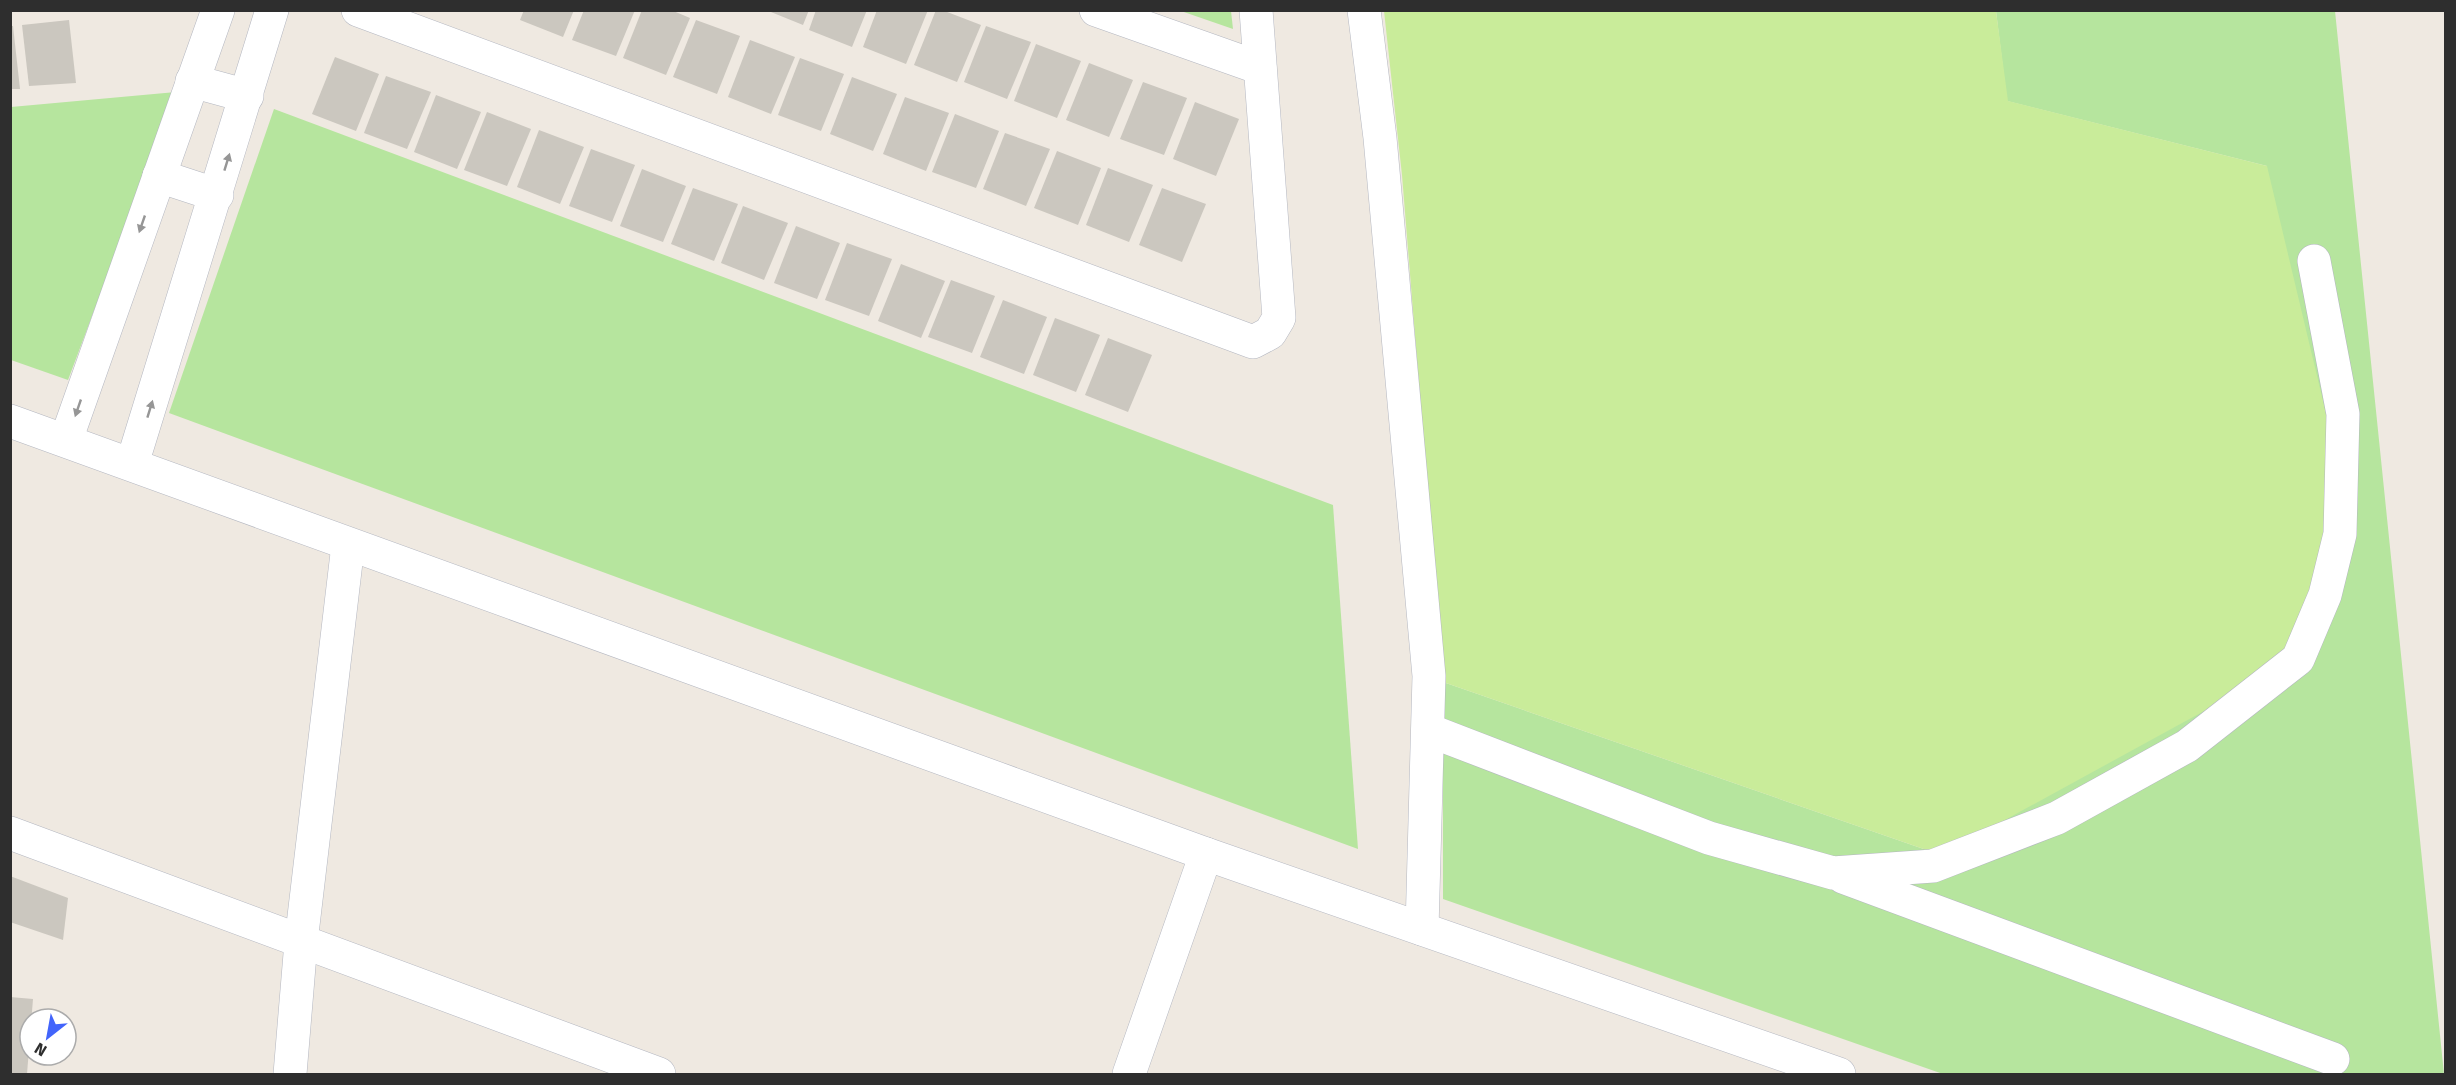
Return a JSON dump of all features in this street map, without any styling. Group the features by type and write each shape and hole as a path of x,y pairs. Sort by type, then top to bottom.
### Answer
{"street":[{"path":"66,440 218,10"},
{"path":"132,464 217,195 272,10"},
{"path":"358,10 1253,342 1270,333 1279,318 1256,10"},
{"path":"1096,10 1260,68"},
{"path":"1364,10 1380,138 1429,676 1422,929"},
{"path":"192,81 247,96"},
{"path":"159,176 217,195"},
{"path":"1833,873 1933,866 2057,818 2187,746 2298,658 2325,595 2340,534 2343,414 2314,261"},
{"path":"10,421 1206,854 1839,1074"},
{"path":"290,1074 301,942 348,545"},
{"path":"1428,730 1709,838 1833,873 2333,1059"},
{"path":"10,833 659,1074"},
{"path":"1129,1074 1206,854"}],"green space":[{"path":"1181,11 1231,11 1233,29"},
{"path":"1384,11 1996,11 2008,101 2267,166 2327,418 2338,530 2300,646 2257,682 1941,855 1443,682 1402,175"},
{"path":"1996,11 2335,11 2444,1074 1943,1074 1443,899 1443,682 1941,855 2267,166 2007,101"},
{"path":"176,92 68,380 11,360 11,107"},
{"path":"274,109 1333,505 1358,849 169,413"}],"building":[{"path":"524,10 574,10 563,37 520,20"},
{"path":"584,10 635,10 616,56 572,40"},
{"path":"642,10 671,10 690,18 666,75 623,58"},
{"path":"766,10 809,10 803,25"},
{"path":"816,10 867,10 852,47 809,30"},
{"path":"877,10 928,10 906,64 863,47"},
{"path":"936,10 942,10 981,25 957,82 914,65"},
{"path":"69,20 76,83 29,86 22,25"},
{"path":"696,20 740,36 717,94 673,77"},
{"path":"10,26 13,26 20,89 10,89"},
{"path":"986,26 1031,42 1007,99 964,82"},
{"path":"750,40 795,57 771,114 728,97"},
{"path":"1036,44 1081,61 1057,118 1014,101"},
{"path":"335,57 379,74 356,131 312,114"},
{"path":"800,58 844,74 821,131 778,115"},
{"path":"1089,63 1133,80 1109,137 1066,120"},
{"path":"386,76 431,92 407,149 364,133"},
{"path":"852,77 897,94 873,151 830,134"},
{"path":"1143,82 1187,98 1164,155 1120,139"},
{"path":"436,95 481,112 457,169 414,152"},
{"path":"905,97 949,113 926,171 883,154"},
{"path":"1195,102 1239,119 1216,176 1173,159"},
{"path":"487,112 531,129 507,186 464,170"},
{"path":"955,114 999,131 976,188 932,172"},
{"path":"539,130 584,147 560,204 517,187"},
{"path":"1005,133 1050,149 1026,206 983,189"},
{"path":"591,149 635,165 612,222 569,206"},
{"path":"1057,151 1101,168 1078,225 1034,208"},
{"path":"1108,168 1153,185 1129,242 1086,225"},
{"path":"642,169 686,186 663,242 620,226"},
{"path":"693,188 738,204 714,261 671,244"},
{"path":"1162,188 1206,204 1182,262 1139,245"},
{"path":"743,206 788,223 764,280 721,263"},
{"path":"796,226 840,243 817,299 774,283"},
{"path":"847,243 892,259 869,316 825,300"},
{"path":"901,264 945,281 921,338 878,321"},
{"path":"951,280 995,296 972,353 928,337"},
{"path":"1003,300 1047,317 1024,374 980,357"},
{"path":"1055,318 1100,335 1076,392 1033,375"},
{"path":"1108,338 1152,355 1128,412 1085,395"},
{"path":"10,876 68,898 63,940 10,922"},
{"path":"10,997 33,999 32,1007 18,1007 18,1067 28,1067 27,1074 10,1074"}]}
